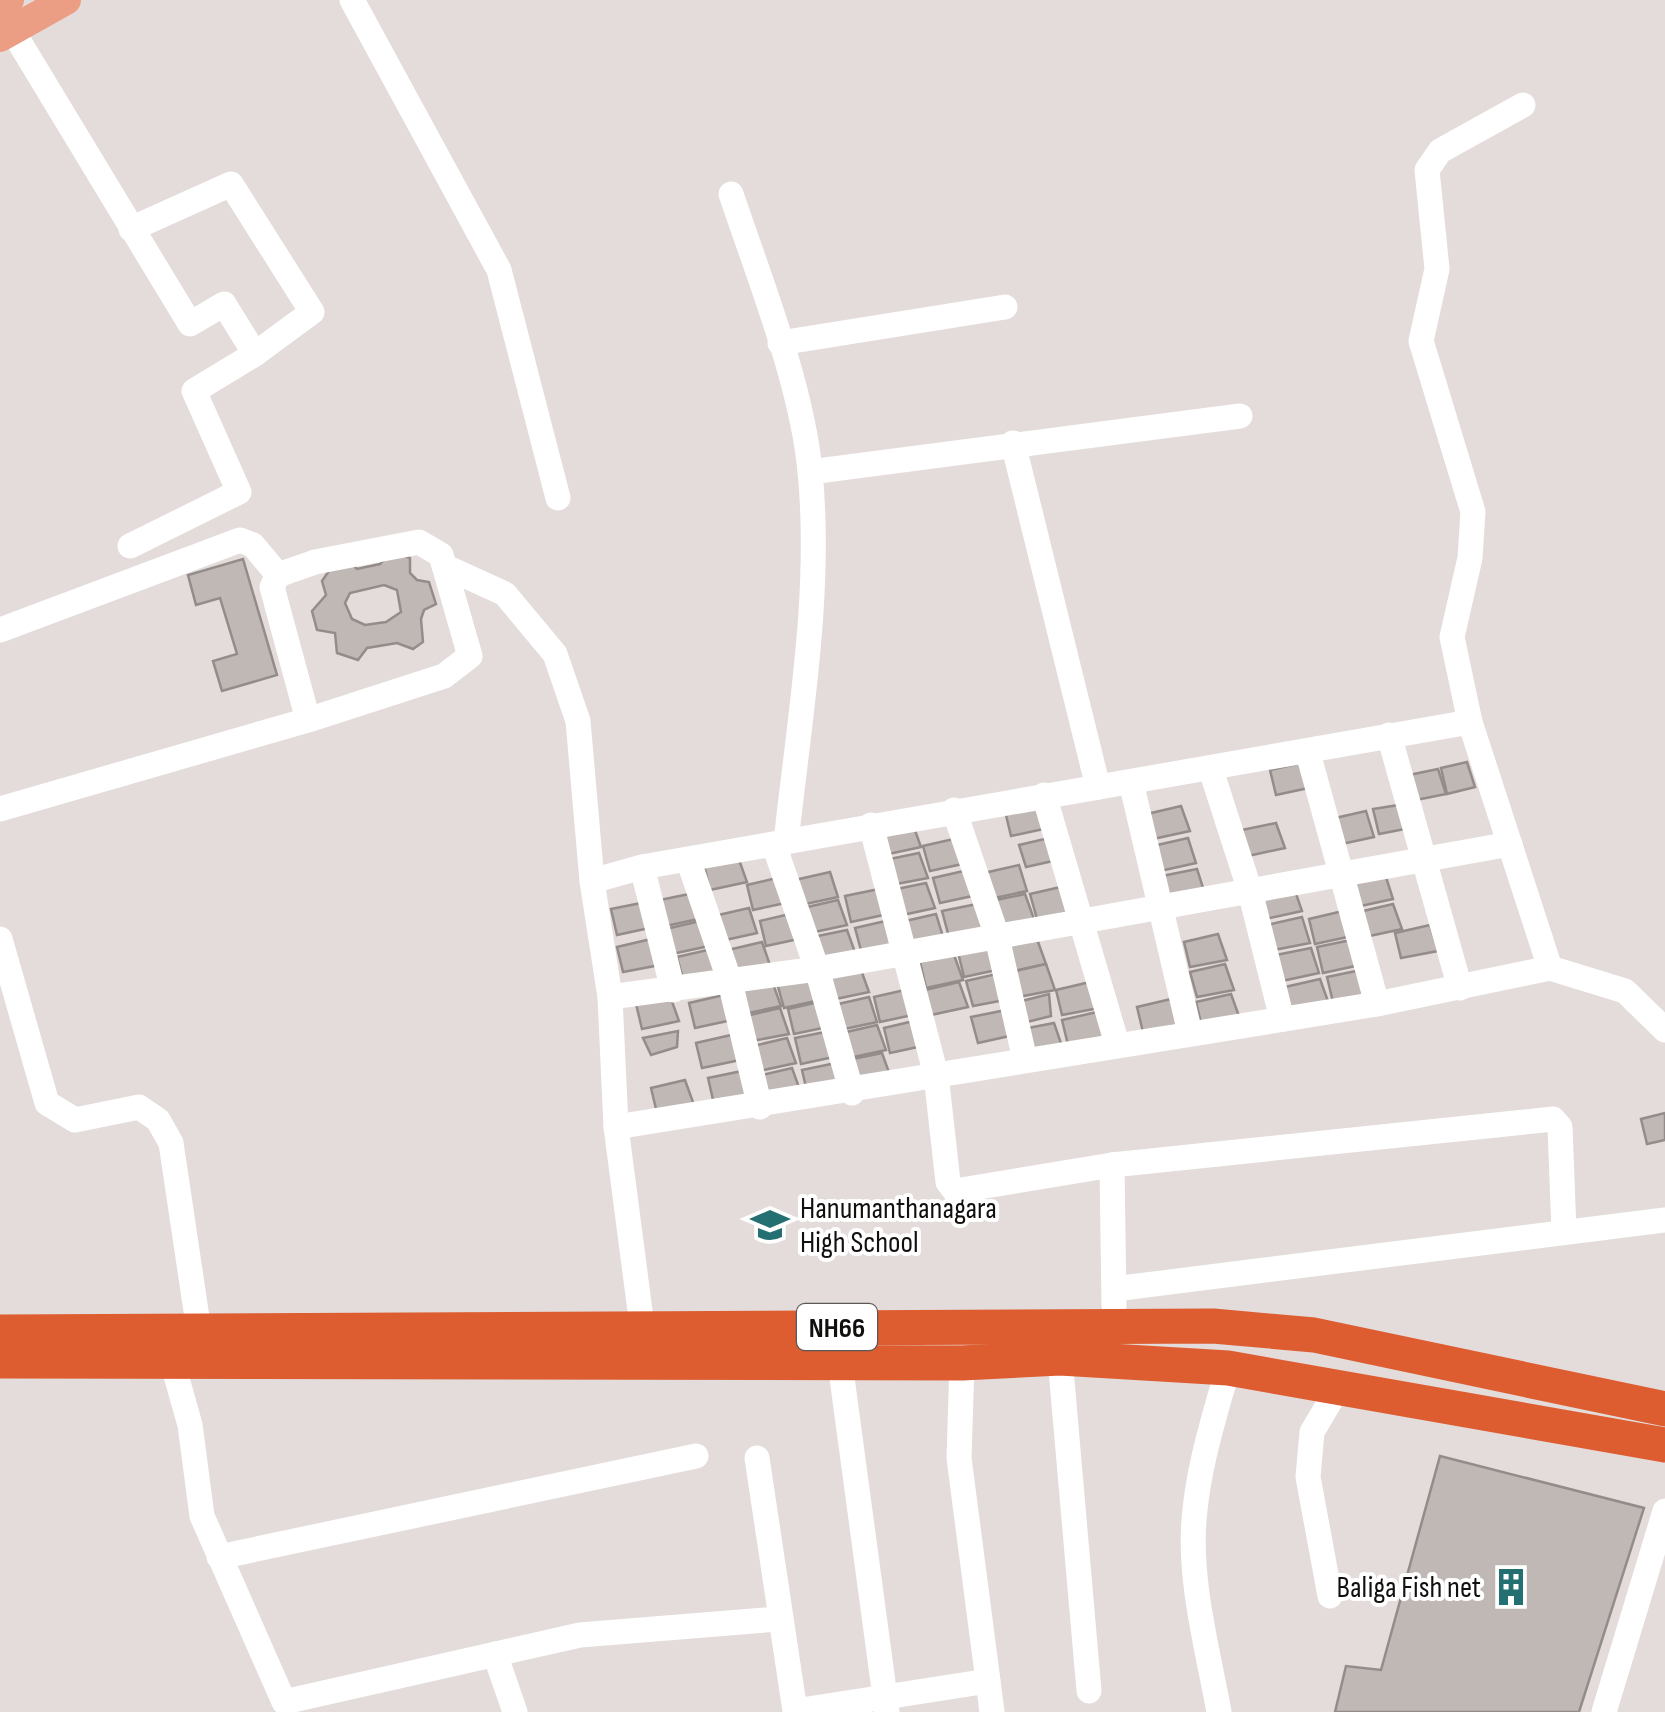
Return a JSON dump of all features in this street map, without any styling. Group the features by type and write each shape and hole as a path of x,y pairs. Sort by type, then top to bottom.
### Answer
{"highway":[{"name":"NH66","path":"0,1332 1213,1326 1314,1335 1665,1410"},
{"name":"NH66","path":"0,1361 962,1363 1060,1358 1228,1368 1665,1445"}],"main road":[{"path":"5,18 66,0"}],"street":[{"path":"352,0 500,270 558,498"},
{"path":"5,18 190,324 224,304 255,354"},
{"path":"1523,105 1440,151 1427,170 1437,270 1421,341 1473,512 1470,558 1452,637 1470,722 1550,968"},
{"path":"130,546 239,492 194,391 255,354 312,312 231,184 131,229"},
{"path":"731,194 780,342 810,472 812,595 780,844 852,1092"},
{"path":"780,342 1005,306"},
{"path":"810,472 1240,416"},
{"path":"1013,443 1098,787"},
{"path":"0,630 240,540 253,545 278,575"},
{"path":"0,809 308,720 444,676 470,656 441,555 420,542 315,562 278,575 272,587 308,720"},
{"path":"444,566 500,590 555,654 580,731 592,882 610,997 616,1127 642,1326"},
{"path":"592,882 642,867 871,825 1211,770 1470,722"},
{"path":"1389,736 1460,988"},
{"path":"1308,753 1376,1004"},
{"path":"1211,770 1250,890 1282,1019"},
{"path":"1130,782 1190,1032"},
{"path":"1044,795 1117,1044"},
{"path":"954,810 996,933 1025,1060"},
{"path":"871,825 936,1075 948,1182 955,1191 1112,1166 1553,1119 1560,1127 1564,1232"},
{"path":"610,997 817,969 996,933 1510,844"},
{"path":"688,859 730,982 760,1107"},
{"path":"642,867 674,990"},
{"path":"0,939 48,1104 74,1120 139,1107 158,1120 171,1143 200,1332"},
{"path":"616,1127 760,1107 1117,1044 1376,1004 1550,968 1625,991 1665,1030"},
{"path":"1112,1166 1114,1327"},
{"path":"1114,1289 1665,1220"},
{"path":"1060,1358 1089,1691"},
{"path":"0,1375 40,1361"},
{"path":"172,1361 190,1425 202,1516 284,1702 580,1635 778,1619"},
{"path":"840,1362 886,1705"},
{"path":"962,1363 959,1458 992,1712"},
{"path":"1219,1712 1194,1522 1201,1462 1228,1368"},
{"path":"1330,1596 1308,1477 1312,1432 1338,1388"},
{"path":"219,1557 696,1456"},
{"path":"757,1458 792,1712 886,1705 988,1681"},
{"path":"1604,1712 1665,1511"},
{"path":"495,1654 514,1712"}],"building":[{"path":"392,550 410,558 410,573 417,580 429,582 436,604 424,610 423,642 413,649 397,643 367,648 358,660 337,653 335,633 317,630 312,611 326,595 322,581 337,559 349,561 357,569 380,564","holes":["384,585 397,590 401,612 386,622 365,625 352,619 345,603 350,593"]},
{"path":"243,559 277,675 222,691 213,661 237,654 220,598 196,605 188,575"},
{"path":"1305,762 1313,787 1276,795 1270,770"},
{"path":"1467,762 1475,787 1447,794 1441,768"},
{"path":"1438,769 1446,794 1416,800 1409,775"},
{"path":"1040,803 1048,828 1011,836 1005,811"},
{"path":"1405,804 1410,828 1379,834 1373,809"},
{"path":"1181,806 1190,831 1153,839 1147,814"},
{"path":"1366,811 1374,837 1337,845 1331,819"},
{"path":"912,822 921,847 884,855 878,829"},
{"path":"1276,823 1285,848 1248,856 1242,830"},
{"path":"958,838 967,863 930,871 923,846"},
{"path":"1049,838 1053,861 1026,867 1019,845"},
{"path":"1188,838 1196,863 1160,871 1153,846"},
{"path":"919,853 928,878 891,885 885,860"},
{"path":"738,857 747,882 710,890 704,865"},
{"path":"1019,865 1027,891 990,899 984,873"},
{"path":"1197,869 1205,894 1169,902 1162,876"},
{"path":"968,870 977,895 940,903 933,878"},
{"path":"830,872 838,897 801,905 795,880"},
{"path":"1385,874 1393,899 1356,907 1350,882"},
{"path":"781,877 790,902 753,910 747,885"},
{"path":"926,883 935,908 898,916 892,890"},
{"path":"1293,885 1302,911 1265,919 1259,893"},
{"path":"1065,886 1073,911 1037,919 1030,894"},
{"path":"879,889 888,914 851,922 845,896"},
{"path":"694,893 703,918 666,926 660,900"},
{"path":"1025,894 1034,919 997,927 991,901"},
{"path":"838,900 847,925 810,933 803,908"},
{"path":"646,902 654,927 617,935 611,909"},
{"path":"977,904 986,929 949,937 942,911"},
{"path":"1393,904 1402,929 1365,937 1359,912"},
{"path":"749,908 757,933 721,941 714,916"},
{"path":"1343,911 1352,936 1315,944 1309,919"},
{"path":"794,913 803,938 766,946 760,921"},
{"path":"936,914 944,940 908,947 901,922"},
{"path":"1302,917 1310,943 1274,950 1267,925"},
{"path":"890,920 898,946 862,954 855,928"},
{"path":"700,921 709,946 672,954 666,929"},
{"path":"1430,925 1438,951 1401,958 1395,933"},
{"path":"847,930 856,955 819,963 813,937"},
{"path":"1218,934 1227,960 1190,967 1184,942"},
{"path":"651,939 660,965 623,972 617,947"},
{"path":"1037,939 1046,964 1009,972 1002,947"},
{"path":"1351,940 1360,965 1323,973 1317,947"},
{"path":"762,942 771,968 734,975 728,950"},
{"path":"992,944 1001,969 964,977 958,952"},
{"path":"1311,948 1319,973 1282,981 1276,955"},
{"path":"712,949 720,975 684,982 677,957"},
{"path":"954,955 963,980 926,988 920,962"},
{"path":"1046,964 1055,990 1018,997 1011,972"},
{"path":"1225,964 1234,990 1197,997 1190,972"},
{"path":"860,967 869,992 831,1000 825,974"},
{"path":"1356,971 1365,998 1333,1002 1327,977"},
{"path":"1001,973 1010,999 973,1006 966,981"},
{"path":"812,975 820,1000 784,1008 777,983"},
{"path":"1320,979 1329,1004 1292,1012 1285,987"},
{"path":"772,981 781,1006 744,1014 738,989"},
{"path":"959,982 968,1007 931,1015 925,990"},
{"path":"1090,982 1099,1008 1062,1015 1056,990"},
{"path":"909,989 917,1014 880,1022 874,997"},
{"path":"1049,994 1051,1016 1023,1023 1018,1002"},
{"path":"1231,994 1240,1019 1202,1027 1196,1002"},
{"path":"724,995 732,1020 695,1028 689,1003"},
{"path":"670,996 679,1021 642,1029 636,1004"},
{"path":"869,997 877,1022 840,1030 834,1005"},
{"path":"1171,999 1180,1024 1143,1032 1137,1007"},
{"path":"823,1001 832,1026 794,1034 788,1009"},
{"path":"780,1008 789,1034 752,1041 746,1016"},
{"path":"1006,1010 1014,1035 978,1043 971,1017"},
{"path":"1097,1012 1105,1038 1068,1045 1062,1020"},
{"path":"918,1020 927,1045 890,1053 884,1028"},
{"path":"1054,1023 1064,1052 1029,1054 1023,1029"},
{"path":"877,1025 886,1050 849,1058 842,1033"},
{"path":"678,1031 677,1047 651,1055 643,1038"},
{"path":"830,1031 838,1056 801,1064 795,1038"},
{"path":"731,1035 740,1060 702,1068 696,1043"},
{"path":"787,1038 796,1063 759,1071 753,1046"},
{"path":"882,1053 891,1078 854,1086 848,1060"},
{"path":"836,1063 845,1088 808,1096 802,1070"},
{"path":"792,1068 801,1093 764,1101 758,1076"},
{"path":"742,1071 751,1096 714,1104 708,1078"},
{"path":"685,1080 694,1105 657,1113 651,1088"},
{"path":"1665,1113 1665,1140 1647,1144 1641,1119"},
{"name":"Baliga Fish net","path":"1440,1456 1644,1508 1579,1712 1335,1712 1346,1666 1381,1670"}],"place":[{"name":"Hanumanthanagara High School","path":"770,1225"},
{"name":"Baliga Fish net","path":"1511,1587"}]}
